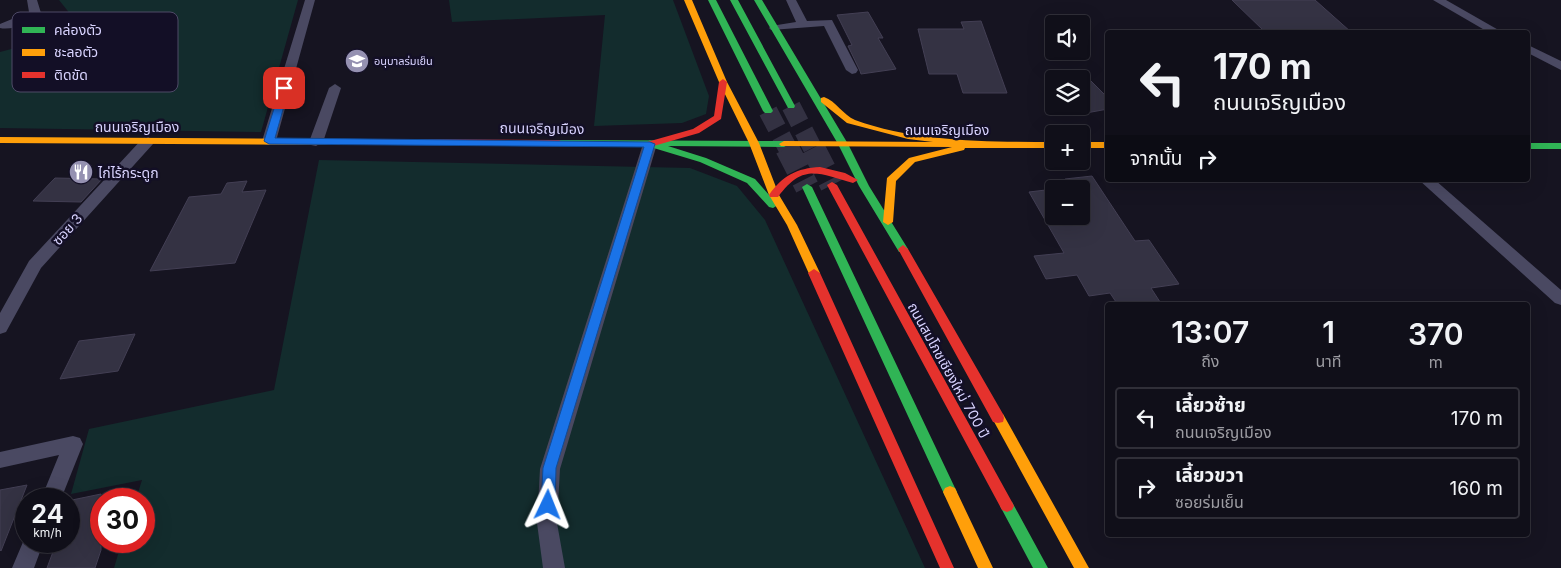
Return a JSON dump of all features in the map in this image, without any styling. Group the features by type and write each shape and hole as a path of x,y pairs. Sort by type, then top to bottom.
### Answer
{"main road":[{"path":"688,0 724,82 754,143 774,194 792,225 948,568"},
{"path":"712,0 761,117"},
{"path":"734,0 790,106"},
{"path":"758,0 843,144 864,186 888,222 1082,568"},
{"path":"650,144 696,131 718,117 724,82"},
{"path":"809,87 850,121 908,136 978,144"},
{"path":"809,113 819,105"},
{"path":"737,110 777,120"},
{"name":"ถนนเจริญเมือง","path":"0,140 1045,145"},
{"path":"650,144 704,160 751,182 792,225"},
{"path":"888,222 891,180 912,160 978,144"},
{"path":"1090,145 1105,145"},
{"path":"1530,146 1561,146"},
{"path":"774,194 784,181 806,170 838,172 864,186"},
{"name":"ถนนสมโภชเชียงใหม่ 700 ปี","path":"832,185 1040,568"},
{"path":"806,187 986,568"}],"street":[{"path":"269,141 310,0"},
{"path":"791,0 803,24"},
{"path":"1438,0 1492,30"},
{"path":"775,28 828,22 852,70"},
{"path":"4,26 12,24"},
{"path":"1530,50 1561,66"},
{"path":"316,142 334,88"},
{"name":"ซอย 3","path":"0,328 35,265 148,141"},
{"path":"554,568 548,524 550,468 650,144"},
{"path":"1428,182 1561,300"},
{"path":"0,460 73,444 55,488"},
{"path":"23,568 29,553"}],"green space":[{"path":"59,0 298,0 261,132 0,128 0,52 12,49 12,92 178,92 178,12 69,12"},
{"path":"449,0 673,0 709,96 706,114 682,123 594,126 605,15 452,22"},
{"path":"319,160 690,168 737,186 765,220 925,568 114,568 118,553 155,553 155,488 139,488 142,480 101,488 90,488 90,490 80,492 80,488 73,488 89,429 274,390"}],"building":[{"path":"1232,0 1315,0 1349,30 1263,30"},
{"path":"868,12 883,38 878,38 896,69 861,74 848,46 852,45 837,15"},
{"path":"981,21 1007,93 963,93 957,74 929,74 918,29 964,29 961,22"},
{"path":"1090,80 1105,95 1105,110 1090,112"},
{"path":"1092,176 1135,241 1149,240 1179,284 1151,288 1160,302 1116,302 1110,293 1089,296 1077,275 1046,279 1034,256 1064,253 1048,225 1090,225 1090,180 1066,180"},
{"path":"55,178 102,179 81,202 33,201"},
{"path":"247,181 242,192 266,190 235,263 150,271 189,197 221,194 227,183"},
{"path":"1045,190 1045,220 1029,192"},
{"path":"135,334 118,371 60,379 79,341"},
{"path":"27,485 26,488 15,488 15,515 1,551 0,550 0,490"},
{"path":"90,496 90,553 100,553 95,568 47,568 53,553 80,553 80,498"}],"tunnel":[{"path":"791,106 813,149"},
{"path":"768,111 788,149"},
{"path":"787,148 807,187"},
{"path":"813,148 832,185"}],"traffic: fast":[{"path":"712,0 768,111"},
{"path":"734,0 791,106"},
{"path":"758,0 843,144 864,186 903,249"},
{"path":"559,143 784,144"},
{"path":"650,144 703,160 751,181 773,205"},
{"path":"1530,146 1561,146"},
{"path":"807,187 950,492"},
{"path":"1007,506 1041,568"}],"traffic: slow":[{"path":"688,0 723,82 754,143 774,195 792,225 814,273"},
{"path":"824,100 850,121 908,136 978,144"},
{"path":"0,140 339,142"},
{"path":"784,144 1045,145"},
{"path":"1090,145 1105,145"},
{"path":"888,222 891,180 912,160 961,148"},
{"path":"998,418 1082,568"},
{"path":"950,492 986,568"}],"traffic: jam":[{"path":"650,144 696,131 718,117 723,82"},
{"path":"339,142 559,143"},
{"path":"774,195 790,178 799,173 809,171 831,172 853,180"},
{"path":"832,185 1007,506"},
{"path":"903,249 998,418"},
{"path":"814,273 947,568"}],"place":[{"name":"อนุบาลร่มเย็น","path":"357,61"},
{"name":"ไก่ไร้กระดูก","path":"81,172"}],"route":[{"path":"284,88 269,141 650,144 550,468 548,505"}]}
